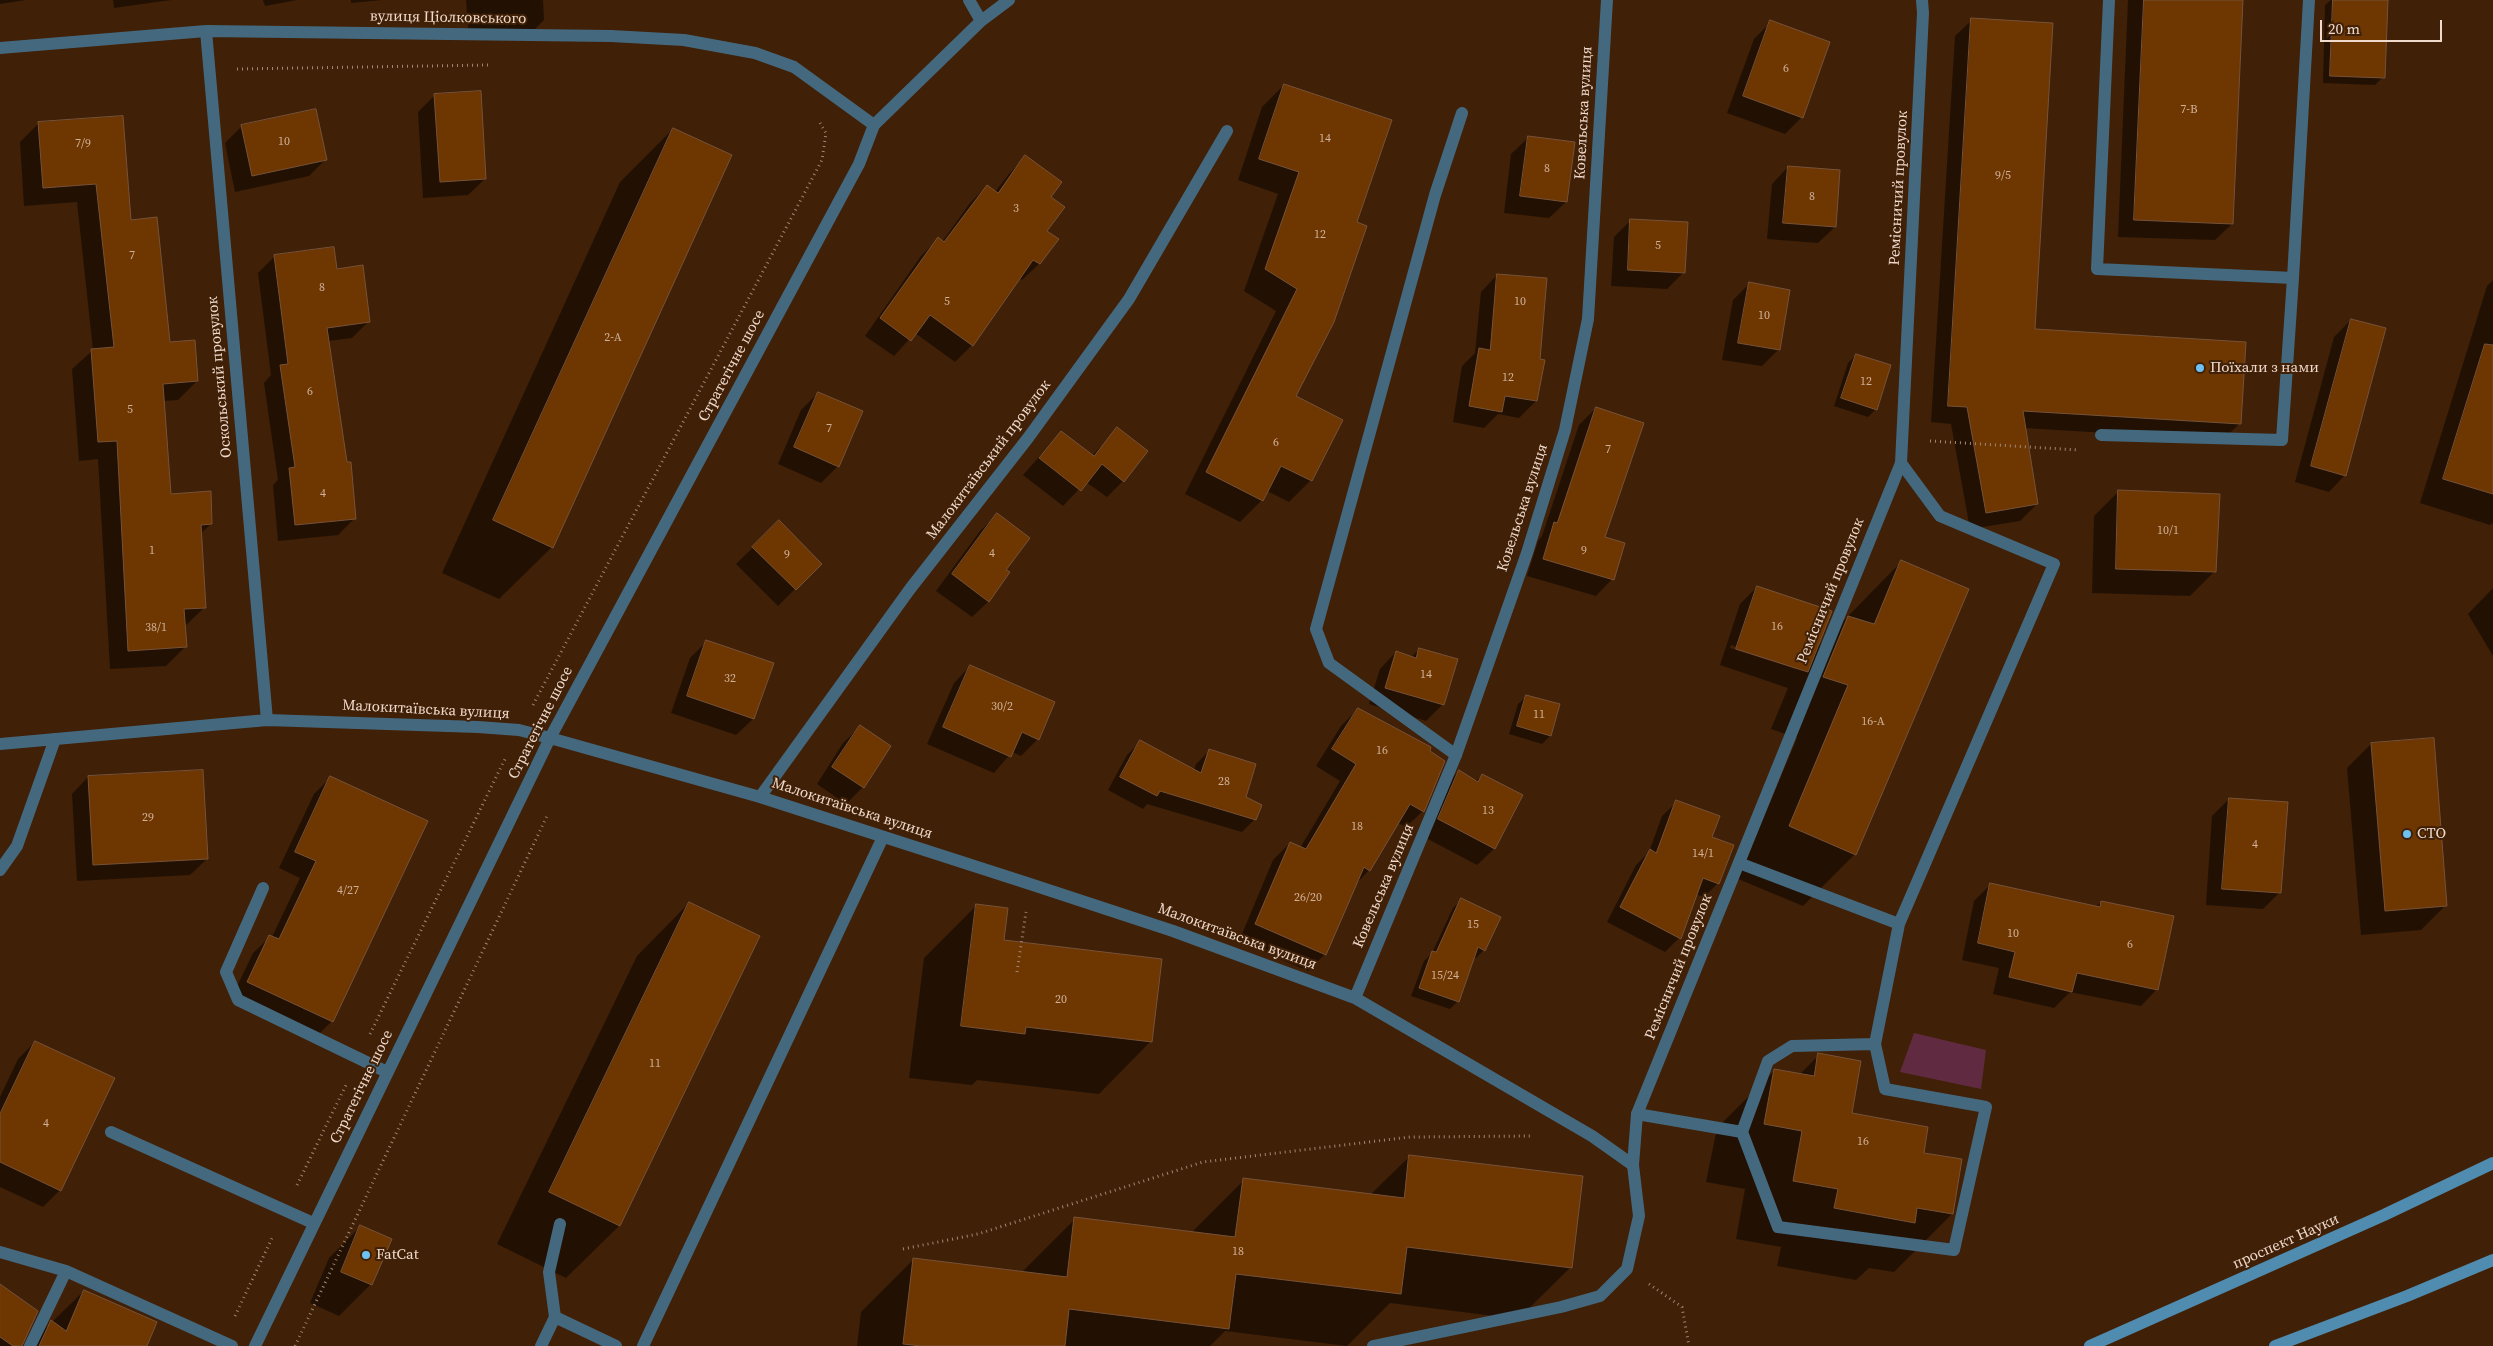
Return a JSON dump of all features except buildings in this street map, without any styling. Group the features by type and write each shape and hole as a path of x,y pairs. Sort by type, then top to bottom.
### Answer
{"main road":[{"name":"проспект Науки","path":"2090,1346 2384,1215 2493,1163"},
{"path":"2276,1346 2407,1296 2493,1260"}],"street":[{"path":"968,0 981,21"},
{"path":"874,125 981,21 1009,0"},
{"name":"Ковельська вулиця","path":"1355,998 1456,755 1527,553 1565,430 1586,328 1596,196 1607,0"},
{"name":"Ремісничий провулок","path":"1627,1269 1639,1216 1632,1165 1637,1114 1901,463 1922,0"},
{"path":"2109,0 2097,269 2293,278"},
{"path":"2101,435 2282,440 2309,0"},
{"name":"вулиця Ціолковського","path":"0,48 206,31 611,36 684,40 755,53 794,67 874,125"},
{"name":"Оскольський провулок","path":"206,31 267,720"},
{"path":"1456,755 1329,663 1316,629 1434,196 1462,112"},
{"name":"Стратегічне шосе","path":"254,1346 550,738 859,164 874,125"},
{"name":"Малокитаївський провулок","path":"760,797 910,590 1028,438 1129,299 1227,131"},
{"path":"1875,1044 1792,1046 1768,1061 1742,1132 1778,1227 1954,1250 1986,1107 1885,1089 1875,1044 1899,924 2054,564 1940,516 1901,463"},
{"name":"Малокитаївська вулиця","path":"0,744 267,720 519,730 760,797 1173,930 1355,998 1592,1136 1632,1165"},
{"path":"0,870 17,846 55,739"},
{"path":"643,1346 883,837"},
{"path":"1738,863 1899,924"},
{"path":"263,888 226,972 238,1000 387,1072"},
{"path":"1637,1114 1742,1132"},
{"path":"111,1132 313,1224"},
{"path":"540,1346 555,1317 549,1272 560,1224"},
{"path":"0,1252 66,1271 227,1344"},
{"path":"1373,1346 1561,1307 1600,1296 1627,1269"},
{"path":"30,1346 66,1271"},
{"path":"555,1317 616,1346"}],"path":[{"path":"209,69 493,65"},
{"path":"227,1344 285,1212 358,1058 519,730 822,160 826,133 818,120"},
{"path":"1903,439 2089,451"},
{"path":"295,1346 550,809"},
{"path":"1017,972 1030,884"},
{"path":"903,1249 978,1234 1202,1162 1410,1138 1534,1136"},
{"path":"1627,1269 1682,1306 1689,1346"}],"shaded area":[{"path":"1914,1033 1986,1050 1981,1089 1900,1072"}],"place":[{"name":"Поїхали з нами","path":"2200,368"},
{"name":"СТО","path":"2407,834"},
{"name":"FatCat","path":"366,1255"}]}
